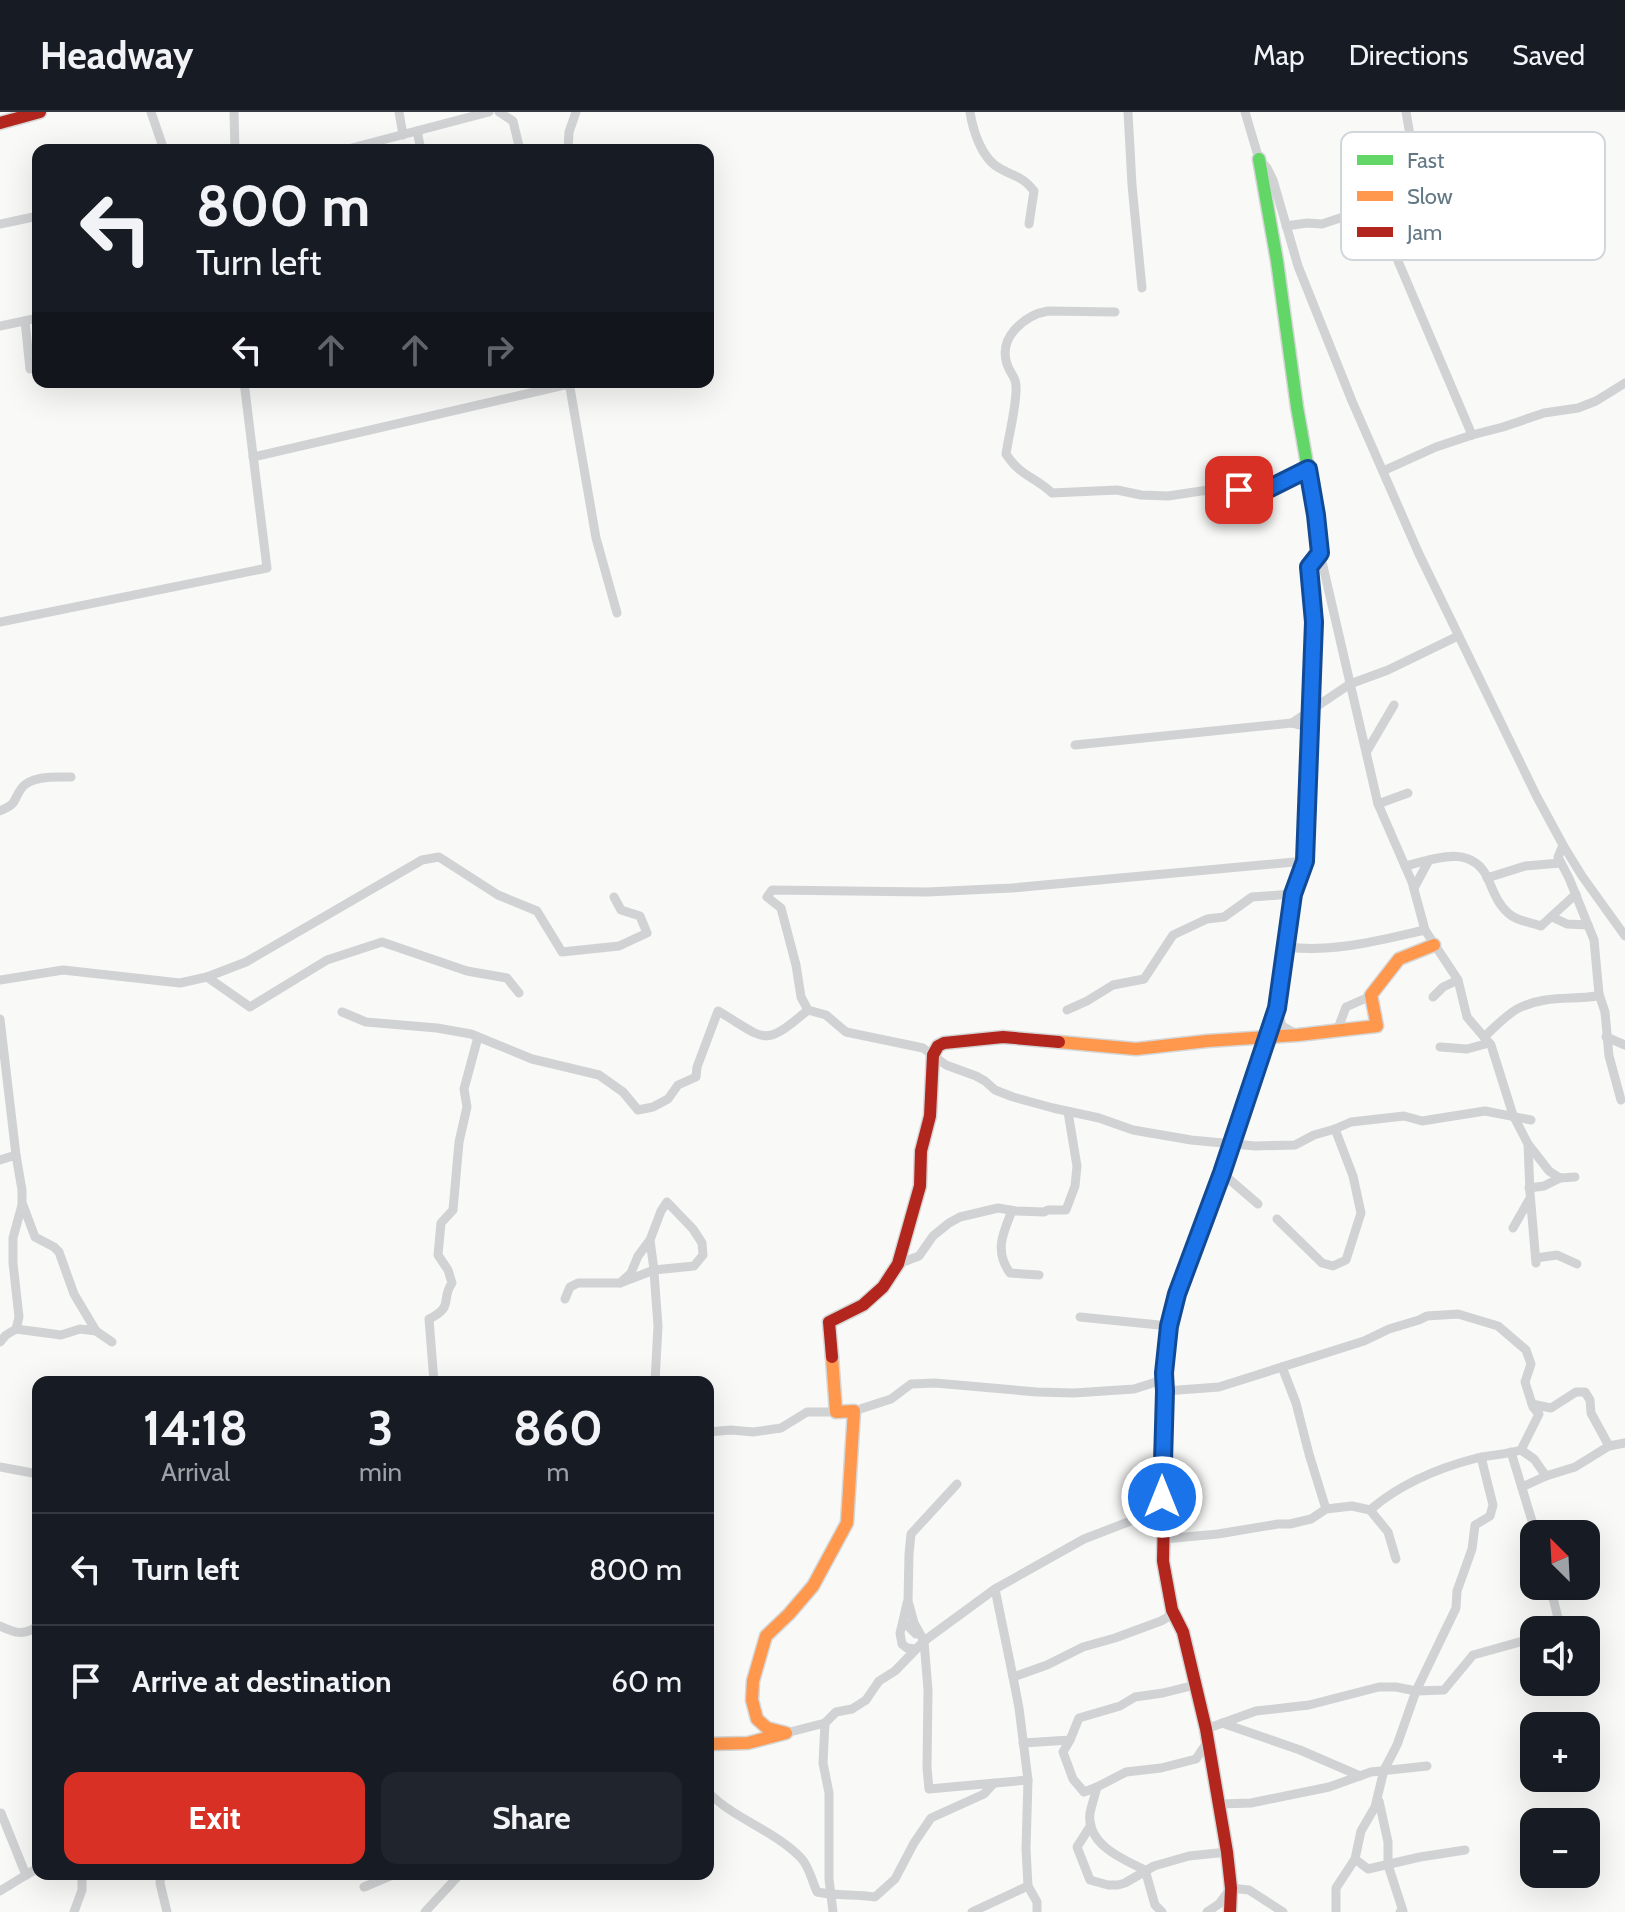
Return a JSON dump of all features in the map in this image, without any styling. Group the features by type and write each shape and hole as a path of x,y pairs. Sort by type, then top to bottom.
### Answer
{"street":[{"path":"5,118 40,112"},
{"path":"151,112 162,144"},
{"path":"234,112 235,144"},
{"path":"399,112 403,135"},
{"path":"368,144 489,112"},
{"path":"499,112 513,121 519,144"},
{"path":"568,144 576,112"},
{"path":"970,112 983,151 990,161 999,169 1025,180 1034,191 1029,224"},
{"path":"1128,112 1142,288"},
{"path":"1245,112 1259,159 1277,261 1320,553 1378,804 1414,888 1425,930 1458,980 1467,1017 1495,1057 1513,1115 1528,1144 1549,1171 1560,1178"},
{"path":"1406,112 1409,132"},
{"path":"417,131 420,144"},
{"path":"1259,159 1273,180 1298,266 1352,401 1419,554 1537,797 1582,876 1625,936"},
{"path":"0,224 32,217"},
{"path":"1286,226 1322,224 1341,219"},
{"path":"1398,260 1472,435"},
{"path":"1115,312 1037,312 1012,333 1006,343 1005,354 1007,366 1016,377 1016,393 1006,454 1015,468 1039,481 1052,493 1117,490 1168,496 1208,490 1268,489 1308,469"},
{"path":"0,326 32,319"},
{"path":"25,321 30,369"},
{"path":"1383,471 1472,435 1544,413 1578,408 1625,383"},
{"path":"0,622 267,568 245,388"},
{"path":"253,457 548,388"},
{"path":"570,388 596,538 617,613"},
{"path":"1230,1912 1227,1852 1207,1735 1183,1632 1172,1610 1163,1561 1164,1373 1169,1326 1177,1294 1222,1173 1277,1008 1293,894 1305,861 1314,622 1309,567 1320,553"},
{"path":"1292,723 1350,684 1388,670 1458,636"},
{"path":"1367,751 1394,705"},
{"path":"1075,745 1292,723 1310,728"},
{"path":"0,811 17,800 27,783 71,777"},
{"path":"1378,804 1408,793"},
{"path":"1563,845 1558,857 1594,940 1609,1056 1622,1097"},
{"path":"1405,866 1447,855 1469,859 1484,871 1497,900 1513,917 1541,926 1576,894"},
{"path":"0,980 63,970 180,983 207,977 246,962 422,860 439,857 498,895 537,911 562,952 619,946 647,933 640,916 621,910 614,897"},
{"path":"1414,888 1429,860"},
{"path":"1305,861 1012,888 927,892 772,890 767,897 781,908 801,997 808,1010 826,1015 846,1032 923,1048 946,1065 1013,1097 1099,1118 1133,1130 1255,1146 1295,1145 1351,1122 1404,1116 1422,1121 1477,1111 1531,1120"},
{"path":"1487,878 1525,866 1561,863"},
{"path":"1067,1010 1113,985 1144,979 1173,935 1207,919 1224,917 1252,897 1293,894"},
{"path":"1552,917 1567,924 1588,925"},
{"path":"1287,947 1342,947 1425,930"},
{"path":"207,977 250,1007 327,960 382,942 467,971 507,978 519,993"},
{"path":"1337,1031 1346,1007 1371,996 1399,959 1434,945"},
{"path":"1433,997 1443,987 1458,980"},
{"path":"1440,1047 1467,1049 1486,1040 1516,1009 1557,997 1599,994"},
{"path":"836,1412 829,1322 863,1305 883,1287 898,1264 920,1186 921,1151 930,1116 933,1055 938,1046 986,1037 1136,1049 1337,1031 1377,1026 1371,996"},
{"path":"1277,1008 1282,1026 1298,1035"},
{"path":"342,1012 366,1022 437,1028 478,1037 532,1059 599,1075 623,1092 638,1110 668,1099 678,1085 696,1077 718,1011 757,1035 768,1038 787,1028 808,1010"},
{"path":"0,1019 22,1190 13,1238 19,1317 16,1329"},
{"path":"434,1376 429,1319 441,1313 452,1283 438,1255 441,1223 453,1210 459,1142 467,1107 464,1089 478,1037"},
{"path":"1606,1037 1625,1045"},
{"path":"898,1264 919,1256 933,1236 954,1219 998,1208 1044,1212 1066,1210 1075,1186 1077,1166 1068,1112"},
{"path":"1277,1219 1322,1263 1333,1266 1346,1260 1361,1213 1353,1176 1335,1129"},
{"path":"1528,1144 1536,1260 1557,1255 1577,1264"},
{"path":"0,1160 16,1155"},
{"path":"1222,1173 1258,1204"},
{"path":"1513,1228 1530,1193 1560,1178 1575,1177"},
{"path":"22,1202 35,1237 59,1252 74,1294 96,1331 112,1342"},
{"path":"565,1299 570,1287 578,1283 620,1283 654,1270 694,1266 703,1255 702,1243 667,1202 631,1273 620,1283"},
{"path":"1012,1211 1000,1248 1003,1263 1010,1273 1039,1275"},
{"path":"650,1240 658,1326 655,1376"},
{"path":"1165,1391 1219,1387 1364,1341 1427,1316 1458,1314 1498,1326 1526,1350 1531,1364 1525,1382 1532,1404 1539,1414 1516,1451 1532,1520"},
{"path":"1080,1317 1169,1326"},
{"path":"0,1342 16,1329 51,1335 80,1329 96,1331"},
{"path":"1282,1367 1296,1403 1326,1509"},
{"path":"714,1431 753,1432 781,1428 807,1412 854,1411 891,1399 911,1384 1074,1393 1134,1389 1156,1382 1164,1373"},
{"path":"1532,1404 1551,1408 1576,1392 1585,1392 1590,1400 1594,1421 1609,1446"},
{"path":"786,1733 767,1728 757,1719 752,1700 753,1681 766,1636 813,1586 847,1523 854,1411"},
{"path":"1522,1487 1575,1467 1609,1446 1625,1443"},
{"path":"1370,1510 1404,1485 1481,1457 1516,1451 1534,1459 1546,1476"},
{"path":"1336,1912 1336,1888 1355,1859 1361,1831 1375,1807 1384,1770 1397,1745 1416,1691 1456,1608 1457,1591 1472,1549 1475,1525 1490,1516 1493,1505 1481,1457"},
{"path":"1,1464 32,1472"},
{"path":"916,1649 902,1644 900,1633 908,1601 911,1534 957,1484"},
{"path":"714,1745 731,1747 763,1742 825,1723 836,1712 852,1709 866,1700 879,1681 895,1671 924,1641 995,1589 1084,1539 1141,1517 1155,1508 1162,1497"},
{"path":"1164,1539 1290,1524 1311,1519 1326,1509 1352,1506 1370,1510 1388,1532 1396,1559"},
{"path":"995,1589 1013,1677 1028,1780 1028,1886 1037,1902 1037,1912"},
{"path":"908,1601 914,1623 924,1641 929,1789 1028,1780"},
{"path":"1013,1677 1083,1647 1161,1621 1172,1610"},
{"path":"903,1621 924,1641"},
{"path":"0,1626 15,1633 32,1629"},
{"path":"1195,1685 1135,1697 1120,1706 1079,1718 1063,1752 1073,1779 1084,1792 1126,1772 1161,1768 1196,1759 1207,1735 1222,1723 1256,1711 1309,1705 1379,1687 1444,1690 1473,1655 1520,1642"},
{"path":"825,1723 823,1763 829,1793 829,1879 834,1911"},
{"path":"1222,1723 1300,1750 1360,1776"},
{"path":"1023,1743 1070,1740"},
{"path":"1219,1804 1251,1803 1329,1787 1384,1770 1427,1766"},
{"path":"714,1799 803,1859 817,1892 875,1897 895,1879 931,1818 984,1794 994,1783"},
{"path":"1097,1787 1090,1816 1092,1830 1102,1844 1119,1858 1145,1870 1155,1905 1162,1912"},
{"path":"1378,1797 1388,1842 1388,1865 1403,1911 1400,1912"},
{"path":"1,1813 26,1875"},
{"path":"1091,1825 1077,1847 1090,1880 1108,1885 1125,1883 1145,1870 1189,1856 1227,1852"},
{"path":"1355,1859 1368,1869 1465,1850"},
{"path":"0,1891 32,1872"},
{"path":"74,1912 82,1890 82,1880"},
{"path":"160,1880 167,1912"},
{"path":"364,1887 381,1880"},
{"path":"429,1910 455,1880"},
{"path":"972,1912 1028,1886"},
{"path":"1207,1912 1219,1904 1231,1888"},
{"path":"1231,1888 1249,1890 1283,1912"}],"traffic: fast":[{"path":"1259,159 1320,553 1309,567 1314,622 1312,674"}],"traffic: slow":[{"path":"1184,1276 1277,1008 1293,894 1305,861 1312,674"},
{"path":"1059,1042 1136,1049 1377,1026 1371,995 1399,959 1434,945"},
{"path":"714,1744 748,1743 786,1733 767,1728 757,1719 752,1700 753,1681 766,1636 813,1586 847,1523 854,1411 836,1412 832,1357"}],"traffic: jam":[{"path":"0,123 40,112"},
{"path":"832,1357 829,1322 863,1305 883,1287 898,1264 920,1186 921,1151 930,1116 933,1055 938,1046 1003,1037 1059,1042"},
{"path":"1184,1276 1166,1341 1163,1561 1172,1610 1183,1632 1206,1729 1227,1852 1230,1912"}],"route":[{"path":"1162,1497 1164,1373 1169,1326 1177,1294 1222,1173 1277,1008 1293,894 1305,861 1314,622 1309,567 1320,553 1308,469 1268,489 1239,490"}]}
